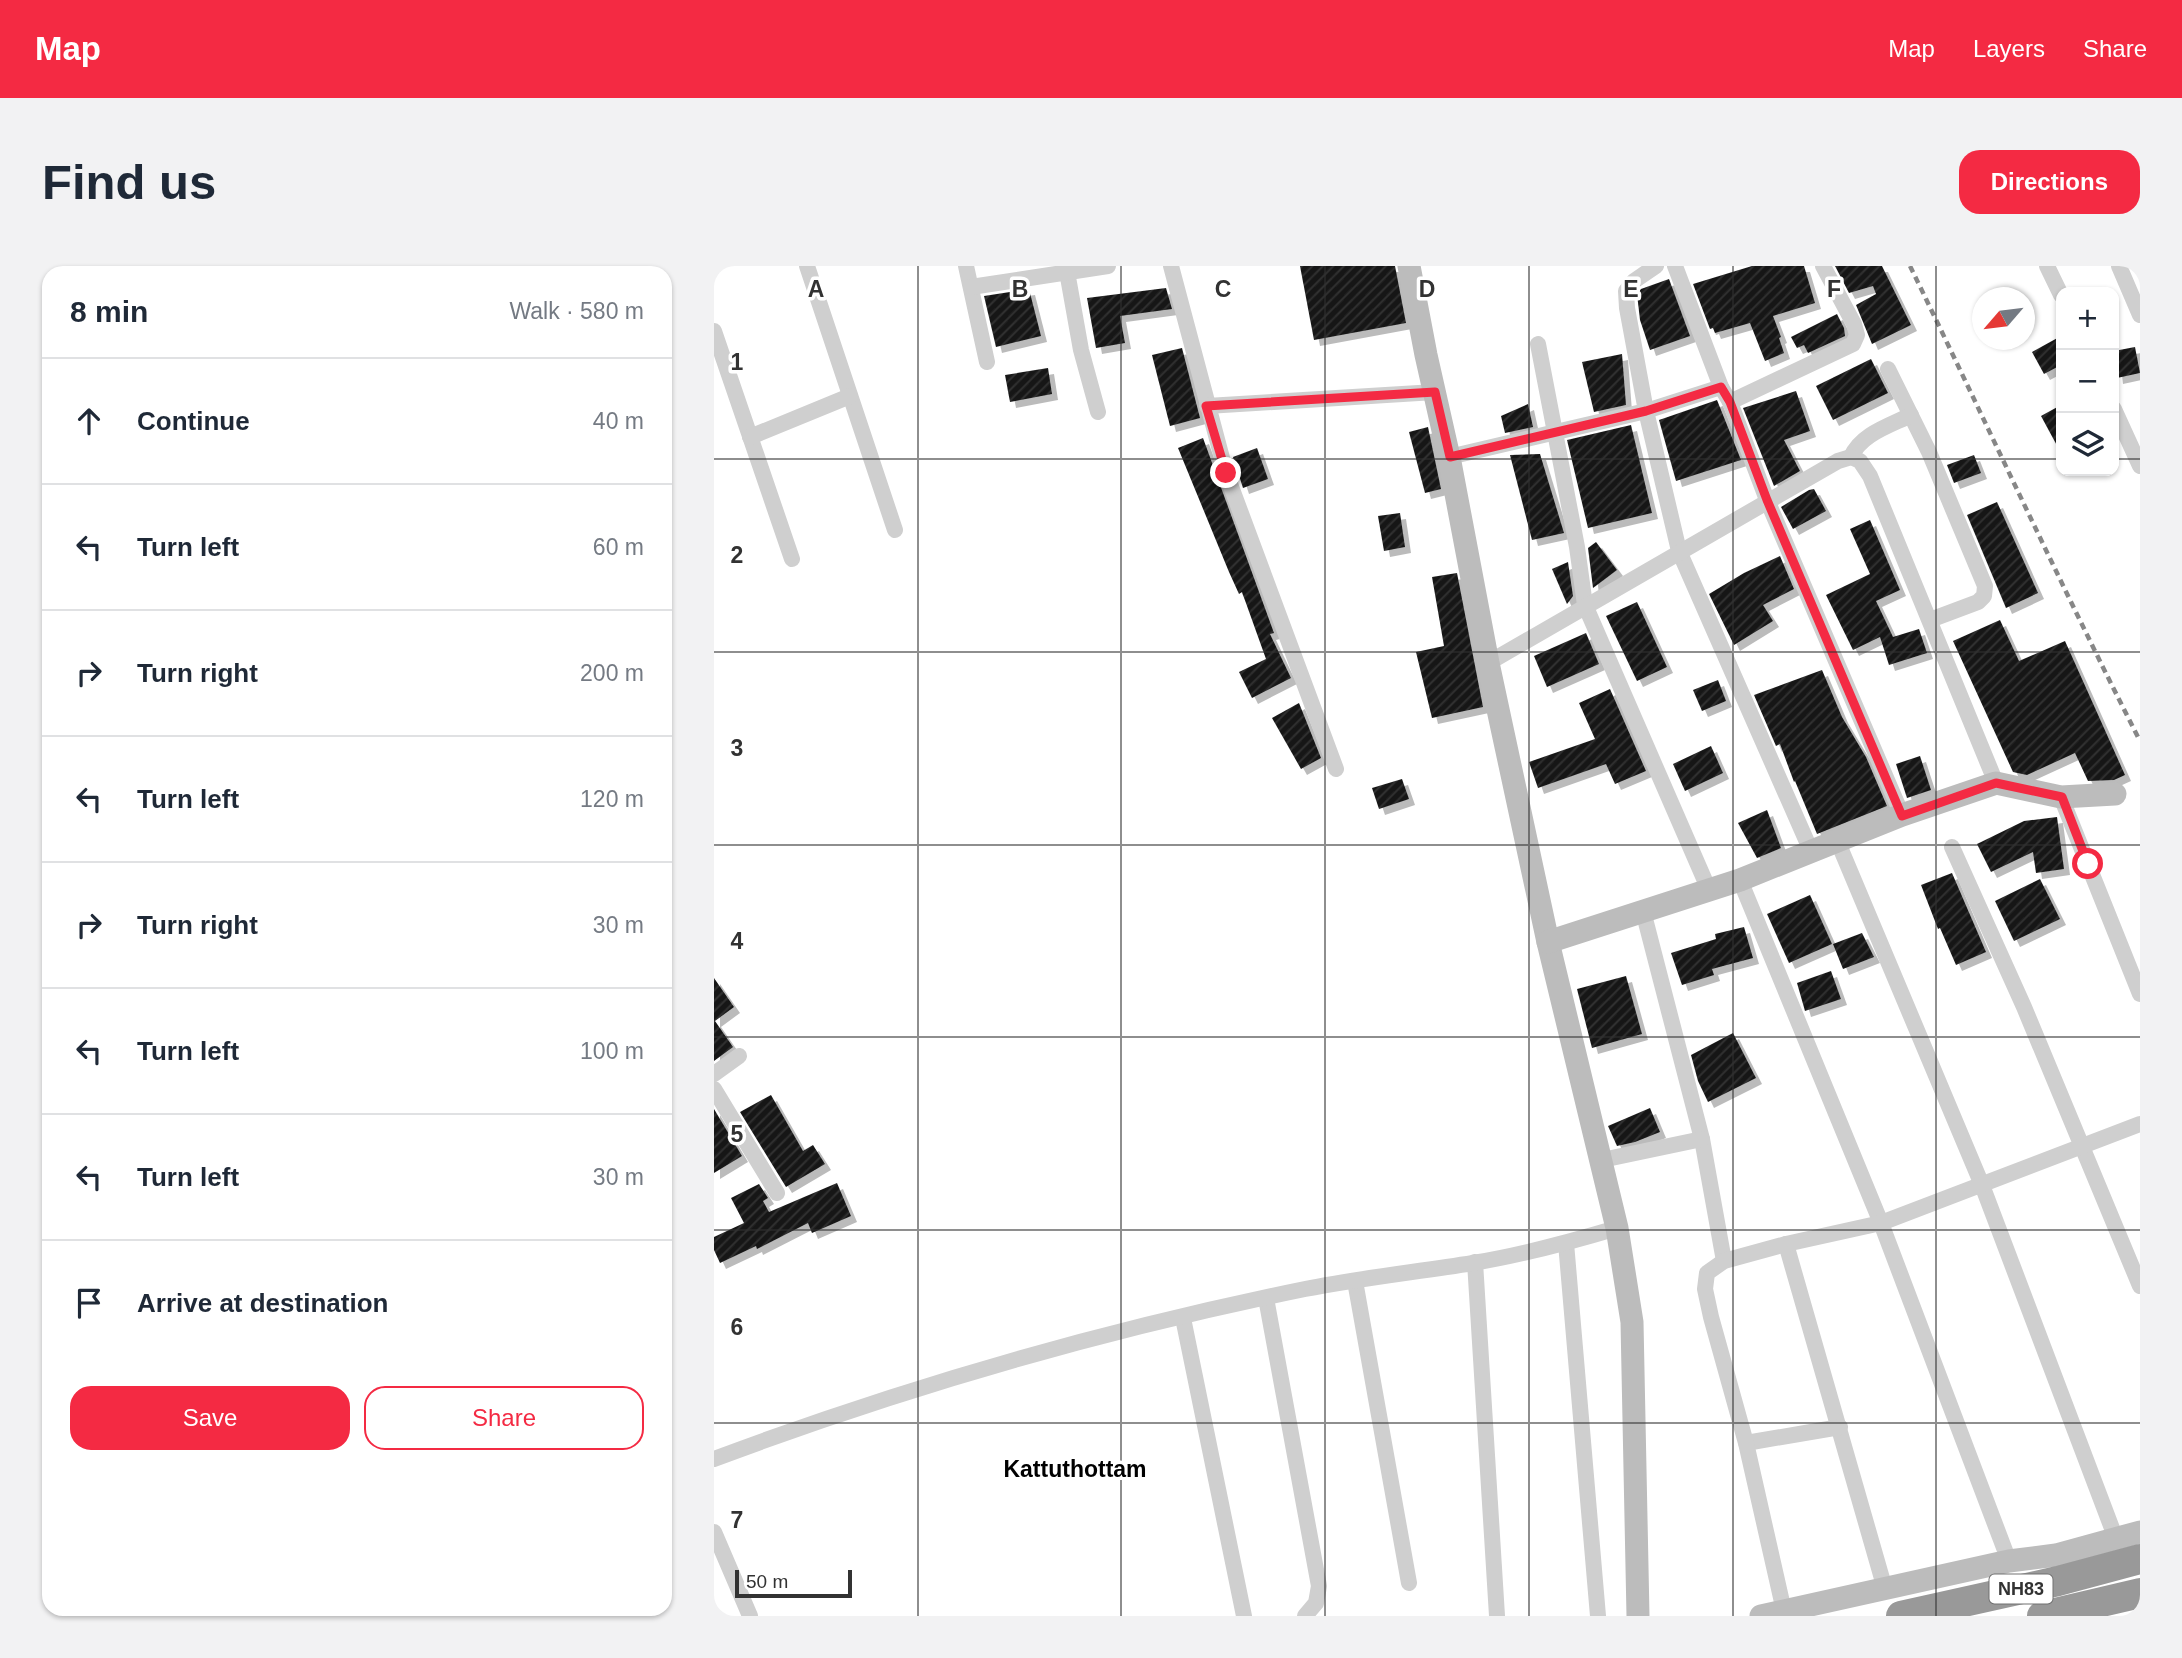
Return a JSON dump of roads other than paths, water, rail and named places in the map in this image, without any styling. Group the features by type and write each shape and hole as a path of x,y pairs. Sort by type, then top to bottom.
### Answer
{"highway":[{"name":"NH83","path":"1901,1616 2058,1581 2140,1559"},
{"name":"NH83","path":"2042,1616 2140,1593"}],"street":[{"path":"807,266 895,530"},
{"path":"966,266 987,362"},
{"path":"971,287 1067,270 1108,266"},
{"path":"1171,266 1206,406 1226,473 1336,769"},
{"path":"1409,266 1450,457 1488,663 1548,942 1617,1228 1632,1322 1638,1616"},
{"path":"1657,266 1634,281 1626,291 1626,308 1646,411 1679,551 1811,851"},
{"path":"1675,266 1767,500 1902,816"},
{"path":"1730,402 1853,344 1857,335 1854,324 1822,266"},
{"path":"2048,266 2057,287"},
{"path":"2119,266 2140,315"},
{"path":"1067,270 1081,350 1098,412"},
{"path":"714,331 792,559"},
{"path":"1538,344 1577,547 1585,605 1709,890"},
{"path":"1888,369 1929,452 1985,586 1984,596 1978,602 1930,620"},
{"path":"1450,457 1646,411 1721,387"},
{"path":"1206,406 1435,392"},
{"path":"750,437 850,396"},
{"path":"2116,413 2140,466"},
{"path":"1851,457 1859,443 1867,437 1911,415"},
{"path":"1488,663 1767,500 1838,461 1851,457 1860,461 1870,476 1996,783"},
{"path":"1548,942 1740,880 1837,840 1996,783 2062,797 2115,794"},
{"path":"2062,797 2140,994"},
{"path":"1837,840 1982,1185 2116,1539"},
{"path":"1952,847 2024,1007 2140,1286"},
{"path":"1740,880 1881,1223 2009,1561"},
{"path":"1643,911 1702,1139 1724,1261"},
{"path":"714,1074 739,1056"},
{"path":"714,1089 777,1193"},
{"path":"1784,1611 1746,1443 1705,1289 1707,1273 1724,1261 1881,1223 2140,1124"},
{"path":"1602,1160 1702,1139"},
{"path":"714,1459 1008,1360 1266,1298 1475,1262 1566,1243 1617,1228"},
{"path":"1566,1243 1598,1616"},
{"path":"1786,1244 1885,1589"},
{"path":"1475,1262 1497,1616"},
{"path":"1355,1281 1409,1583"},
{"path":"1266,1298 1319,1586 1316,1603 1305,1616"},
{"path":"1183,1318 1244,1616"},
{"path":"1746,1443 1840,1427"},
{"path":"714,1532 750,1616"},
{"path":"1761,1616 2009,1561 2056,1555 2140,1532"}],"railway":[{"path":"1910,266 2140,741"}],"district":[{"name":"Kattuthottam","path":"1075,1469"}]}
